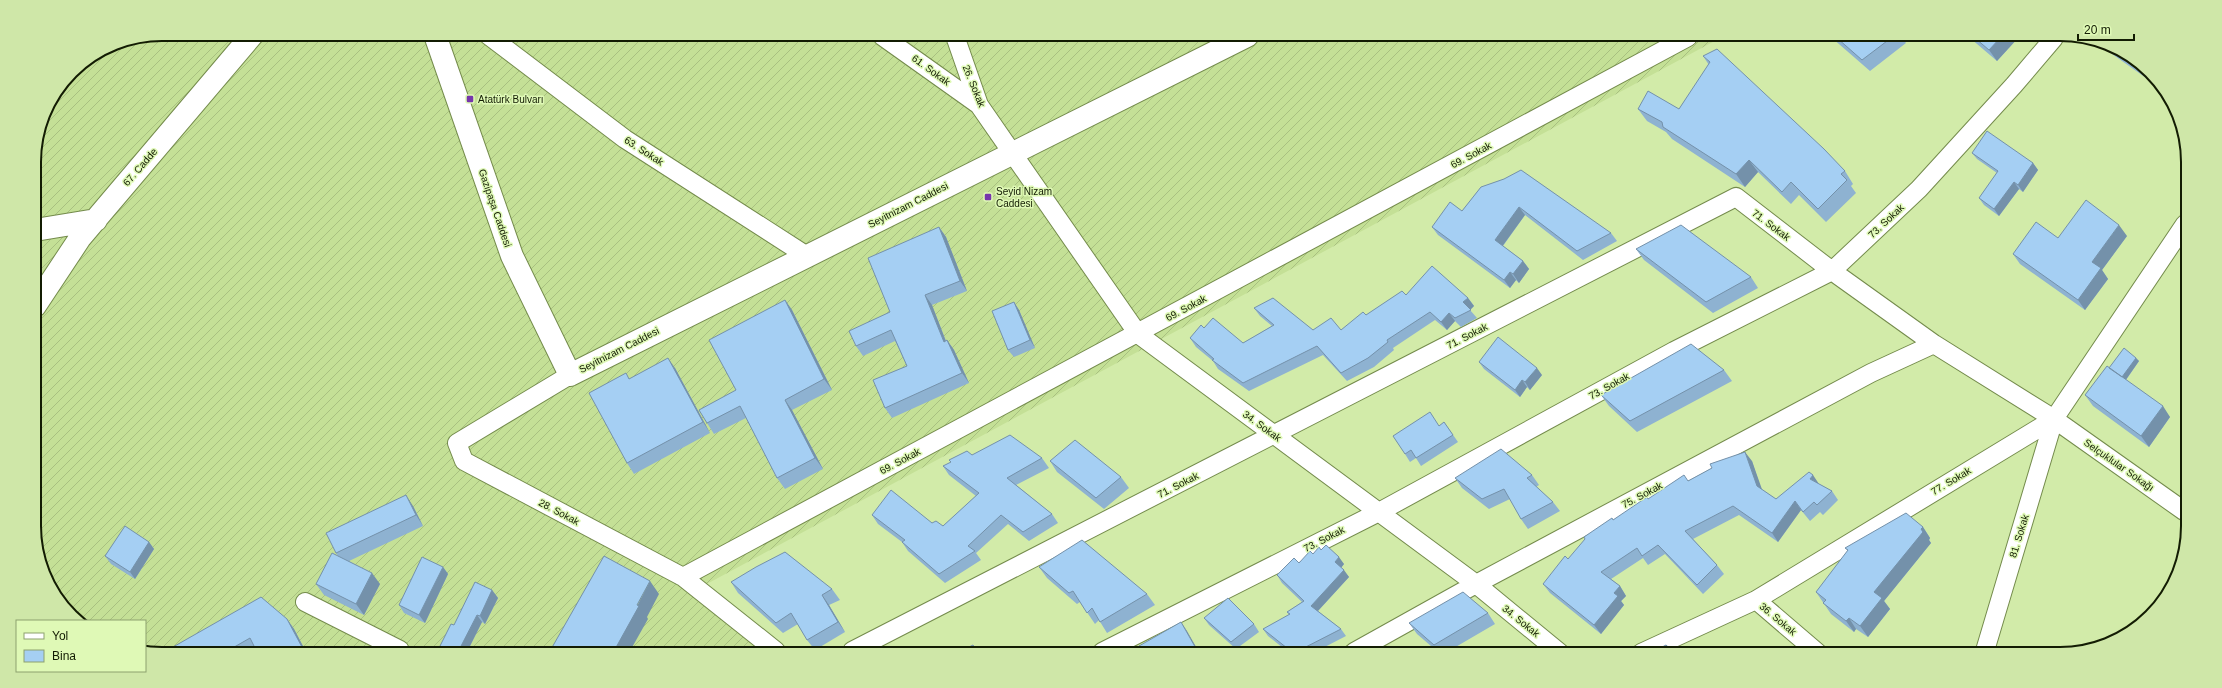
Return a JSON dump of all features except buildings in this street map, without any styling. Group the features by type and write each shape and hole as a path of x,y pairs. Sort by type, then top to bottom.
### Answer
{"street":[{"name":"67. Cadde","path":"41,297 80,238 247,41"},
{"name":"Gazipaşa Caddesi","path":"437,41 512,256 570,375"},
{"name":"63. Sokak","path":"496,41 625,139 807,256"},
{"name":"61. Sokak","path":"889,41 979,105"},
{"name":"26. Sokak","path":"957,41 979,105 1012,154"},
{"name":"Seyitnizam Caddesi","path":"570,375 1237,41"},
{"name":"69. Sokak","path":"683,577 1138,334 1681,41"},
{"name":"73. Sokak","path":"1112,647 1379,512 1674,351 1832,271 1920,189 2014,85 2051,41"},
{"name":"34. Sokak","path":"1012,154 1138,334 1476,584 1553,647"},
{"name":"71. Sokak","path":"860,647 1736,197 1832,271 1934,344 2054,419"},
{"path":"41,229 96,220"},
{"name":"77. Sokak","path":"1654,647 1756,600 2054,419 2181,230"},
{"name":"75. Sokak","path":"1363,647 1476,584 1871,373 1934,344"},
{"name":"28. Sokak","path":"570,375 457,443 464,461 683,577 771,647"},
{"name":"Selçuklular Sokağı","path":"2054,419 2181,509"},
{"name":"81. Sokak","path":"1986,647 2054,419"},
{"name":"36. Sokak","path":"1756,600 1811,647"},
{"path":"306,602 394,647"}],"shaded area":[{"path":"154,41 1715,41 690,593 761,647 162,647 146,646 146,620 86,620 76,612 66,600 53,579 47,565 41,534 41,154 45,131 50,116 66,88 76,76 88,66 109,53 123,47"}],"place":[{"name":"Atatürk Bulvarı","path":"470,99"},
{"name":"Seyid Nizam Caddesi","path":"988,197"}]}
